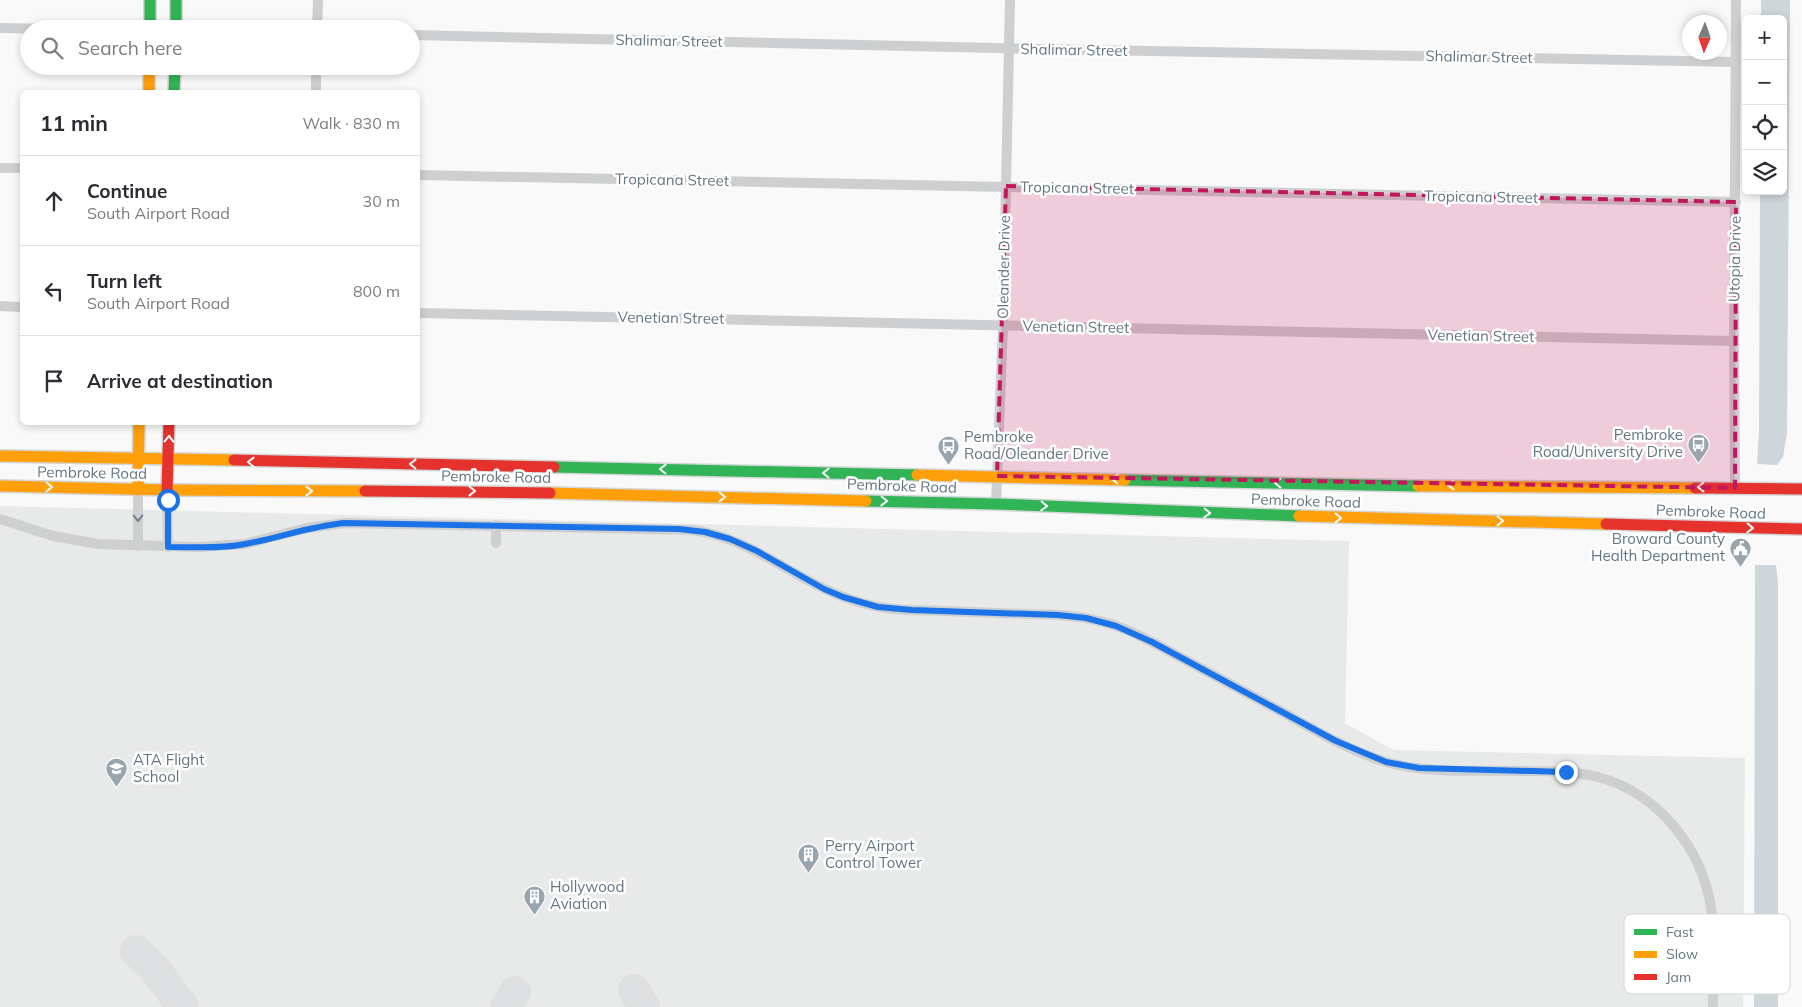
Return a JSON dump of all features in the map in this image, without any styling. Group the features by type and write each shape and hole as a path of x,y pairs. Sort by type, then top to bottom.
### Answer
{"main road":[{"path":"150,0 150,20"},
{"path":"176,0 176,20"},
{"path":"149,75 149,90"},
{"path":"174,90 175,75"},
{"path":"138,490 139,425"},
{"path":"167,490 169,425"},
{"name":"Pembroke Road","path":"0,456 1362,485 1802,489"},
{"name":"Pembroke Road","path":"0,486 138,490 486,491 996,504 1289,516 1802,530"}],"street":[{"path":"317,20 318,0"},
{"name":"Oleander Drive","path":"996,504 1003,326 1010,0"},
{"name":"Utopia Drive","path":"1735,488 1736,0"},
{"path":"0,28 20,28"},
{"name":"Shalimar Street","path":"420,35 1736,62"},
{"path":"316,75 316,90"},
{"path":"0,168 20,168"},
{"name":"Tropicana Street","path":"420,174 1736,202"},
{"path":"0,306 20,307"},
{"name":"Venetian Street","path":"420,313 1734,341"},
{"path":"138,490 138,546"},
{"path":"167,490 168,547"},
{"path":"0,519 76,541 98,544 168,547 232,546 260,541 307,528 345,523 679,529 705,532 742,544 843,597 878,607 1058,615 1100,621 1125,629 1152,642 1336,741 1369,756 1394,764 1419,768 1551,771 1583,774 1611,781 1651,805 1680,834 1703,875 1708,890 1712,914"},
{"path":"496,525 496,543"},
{"path":"1713,994 1713,1007"}],"highlighted area":[{"path":"1006,186 1736,202 1735,488 997,476"}],"shaded area":[{"path":"1761,0 1790,0 1787,433 1783,457 1777,465 1757,464 1759,431 1760,195 1787,195 1787,15 1761,15"},
{"path":"0,506 1349,541 1345,723 1393,750 1745,758 1744,914 1624,914 1624,994 1743,994 1743,1007 0,1007"},
{"path":"1755,565 1776,565 1778,583 1778,914 1754,914"},
{"path":"1754,994 1778,994 1778,1007 1754,1007"}],"taxiway":[{"path":"136,951 154,968 183,1007"},
{"path":"634,990 644,1007"},
{"path":"506,1007 515,992"}],"traffic: fast":[{"path":"150,0 150,20"},
{"path":"176,0 176,20"},
{"path":"174,90 175,75"},
{"path":"554,467 917,475"},
{"path":"1125,480 1418,486"},
{"path":"866,501 996,504 1299,516"}],"traffic: slow":[{"path":"149,75 149,90"},
{"path":"138,490 139,425"},
{"path":"0,456 234,460"},
{"path":"917,475 1125,480"},
{"path":"0,486 167,490 365,491"},
{"path":"1418,486 1695,488"},
{"path":"550,493 866,501"},
{"path":"1299,516 1606,524"}],"traffic: jam":[{"path":"167,490 169,425"},
{"path":"234,460 554,467"},
{"path":"1695,488 1802,489"},
{"path":"365,491 550,493"},
{"path":"1606,524 1802,529"}],"place":[{"name":"Pembroke Road/University Drive","path":"1699,463"},
{"name":"Pembroke Road/Oleander Drive","path":"948,465"},
{"name":"Broward County Health Department","path":"1741,567"},
{"name":"ATA Flight School","path":"117,788"},
{"name":"Perry Airport Control Tower","path":"809,874"},
{"name":"Hollywood Aviation","path":"534,915"}],"route":[{"path":"168,500 168,547 232,546 260,541 307,528 345,523 679,529 705,532 742,544 824,589 860,603 893,609 1058,615 1086,618 1116,626 1133,632 1336,741 1386,762 1419,768 1566,772"}]}
